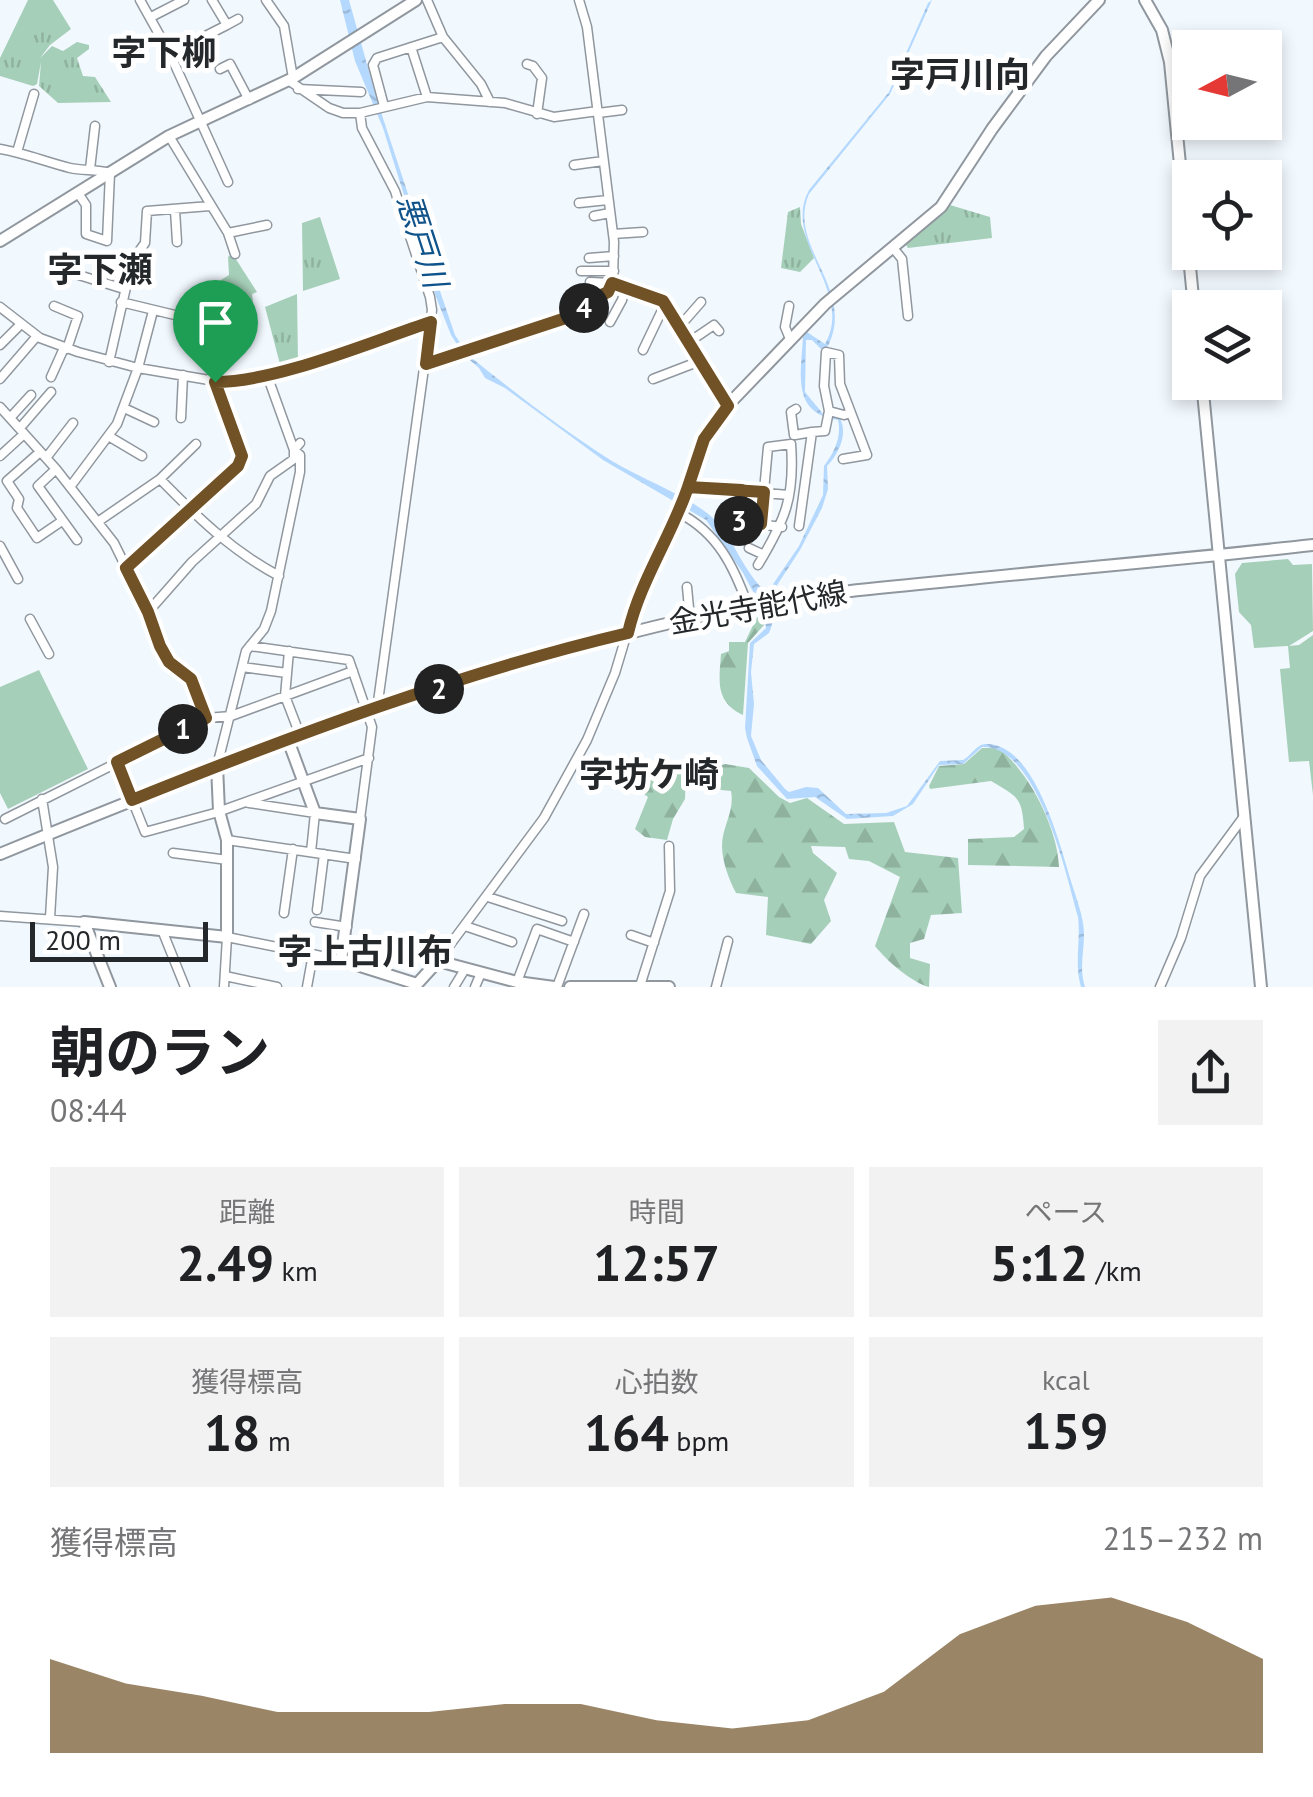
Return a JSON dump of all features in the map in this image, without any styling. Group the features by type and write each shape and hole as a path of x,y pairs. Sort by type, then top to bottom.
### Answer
{"street":[{"path":"140,0 170,54 228,182"},
{"path":"151,18 184,0"},
{"path":"212,0 226,24"},
{"path":"266,0 284,26 293,82 329,108 343,113 427,97 505,103 554,117 622,110"},
{"path":"0,241 169,136 293,82 416,0"},
{"path":"427,0 444,37 481,84 490,102"},
{"path":"426,364 578,314 591,300 608,292 612,283 613,234 587,27 579,0"},
{"path":"0,916 228,937 341,960 416,986 544,818 578,756 600,712 650,572 679,513 704,439 728,406 790,338 942,207 992,129 1046,56 1099,0"},
{"path":"1146,0 1162,30 1170,62 1192,290"},
{"path":"170,54 238,19"},
{"path":"384,106 373,65 377,58 444,37"},
{"path":"411,48 427,97"},
{"path":"220,69 230,64 249,100"},
{"path":"527,64 542,78 537,114"},
{"path":"293,82 361,92"},
{"path":"17,152 34,94"},
{"path":"341,960 370,758 372,711 386,643 431,322 430,297 395,191 362,128 364,112"},
{"path":"90,169 95,126"},
{"path":"169,136 228,233 235,254"},
{"path":"0,149 73,169 110,173"},
{"path":"574,165 603,161"},
{"path":"78,193 86,205 86,234 108,241 110,173"},
{"path":"579,203 608,200"},
{"path":"109,362 132,261 145,243 147,212 210,206"},
{"path":"175,210 177,242"},
{"path":"594,216 610,214"},
{"path":"228,233 267,225"},
{"path":"613,234 643,232"},
{"path":"589,258 628,248"},
{"path":"894,249 902,258 908,316"},
{"path":"56,268 124,289"},
{"path":"581,271 614,271"},
{"path":"590,282 612,283 656,297 665,304 728,406"},
{"path":"610,322 624,289"},
{"path":"121,302 208,322"},
{"path":"680,326 701,302"},
{"path":"643,350 665,304"},
{"path":"51,376 78,316 54,306"},
{"path":"789,306 785,327 790,338"},
{"path":"0,307 36,336 65,348 109,362 215,382 238,382 267,375 431,322"},
{"path":"70,487 110,436 124,408 153,312"},
{"path":"0,346 21,324"},
{"path":"689,342 714,325 718,331"},
{"path":"0,379 36,336"},
{"path":"761,524 768,447 824,430 826,352 838,355 840,384 867,455 843,459"},
{"path":"653,378 700,362"},
{"path":"181,418 182,375"},
{"path":"224,987 228,860 219,811 217,766 242,667 250,646 264,629 279,576 300,472 297,446 267,375"},
{"path":"126,568 238,466 242,456 215,382"},
{"path":"0,456 51,392"},
{"path":"10,418 31,394"},
{"path":"1204,400 1261,987"},
{"path":"0,407 56,469 114,543 160,646 169,662 191,679 206,718"},
{"path":"124,408 154,422"},
{"path":"758,565 782,527 790,494 790,412 796,408"},
{"path":"827,415 851,413"},
{"path":"62,520 37,538 17,508 19,499 7,482 43,455 73,422"},
{"path":"799,526 812,432"},
{"path":"110,436 142,456"},
{"path":"98,521 160,479 196,444"},
{"path":"148,612 256,504 270,476 294,458 297,446"},
{"path":"56,469 38,486 77,540"},
{"path":"160,479 219,538 244,558 279,576"},
{"path":"688,487 790,494"},
{"path":"742,490 738,520 782,527"},
{"path":"679,513 711,534 753,606"},
{"name":"金光寺能代線","path":"0,854 294,737 571,646 753,606 876,588 1313,545"},
{"path":"0,546 18,579"},
{"path":"749,548 764,555"},
{"path":"688,586 690,619"},
{"path":"30,618 48,654"},
{"path":"372,641 386,643"},
{"path":"250,646 349,660 372,711"},
{"path":"289,651 285,696 302,782 315,813 311,852"},
{"path":"242,667 287,673"},
{"path":"5,819 206,718 231,716 353,671"},
{"path":"117,762 145,832 219,811 370,758"},
{"path":"42,799 52,867 50,918"},
{"path":"244,802 360,819"},
{"path":"1160,987 1182,938 1200,876 1245,816"},
{"path":"227,840 356,859"},
{"path":"640,986 670,891 669,846"},
{"path":"284,912 293,849"},
{"path":"172,854 228,860"},
{"path":"316,910 324,854"},
{"path":"488,896 562,921"},
{"path":"438,960 516,984 555,987 584,914"},
{"path":"84,922 110,987"},
{"path":"315,922 347,927"},
{"path":"465,926 512,942"},
{"path":"516,984 537,929 574,942"},
{"path":"162,930 185,987"},
{"path":"631,935 654,943"},
{"path":"716,987 728,941"},
{"path":"307,987 313,954"},
{"path":"454,987 465,968"},
{"path":"476,987 481,973"},
{"path":"224,976 277,987"},
{"path":"382,987 392,976"},
{"path":"570,987 669,987"}],"green space":[{"path":"28,0 53,0 71,29 50,45 40,58 52,46 63,51 77,42 89,45 77,58 83,76 95,77 111,102 58,103 39,86 41,62 37,84 33,86 0,76 0,58"},
{"path":"950,205 990,217 992,238 908,248 906,245"},
{"path":"800,207 801,224 814,258 800,272 781,268 788,212"},
{"path":"320,217 340,279 303,291 302,223"},
{"path":"232,253 257,292 252,294 254,310 246,311 247,322 226,323 223,327 212,377 207,376 219,326 214,319 221,280 229,275 228,257"},
{"path":"297,294 298,362 281,368 265,307"},
{"path":"1288,559 1293,565 1312,564 1313,631 1289,646 1299,645 1313,635 1313,795 1309,761 1289,762 1280,669 1290,668 1288,646 1254,648 1251,625 1239,612 1235,574 1242,563"},
{"path":"757,617 764,619 765,624 748,643 743,715 723,697 721,654 729,651 729,642 745,642"},
{"path":"39,670 88,769 8,809 0,793 0,687"},
{"path":"982,748 998,748 1031,786 1053,836 1059,867 968,865 968,839 1014,837 1024,829 1017,799 991,781 930,789 939,766 964,764"},
{"path":"725,764 749,768 779,797 790,803 807,798 844,824 894,822 905,852 958,858 962,913 931,915 924,939 910,943 910,958 930,964 929,987 900,970 875,946 900,877 869,861 849,859 845,847 811,846 813,853 837,873 824,900 831,921 811,944 766,935 768,897 736,893 722,852 731,791 703,788 701,772"},
{"path":"656,770 686,772 685,799 667,840 645,837 635,829 648,797 641,783"}],"water":[{"name":"悪戸川","path":"340,0 349,0 377,100 441,294 455,335 468,355 593,449 707,513 767,593 799,546 823,495 824,466 839,433 838,420 823,416 812,410 802,390 803,337 807,332 825,344 832,324 826,285 804,228 803,209 809,190 889,92 932,0 890,94 809,194 804,213 806,232 834,306 834,327 827,348 821,349 812,340 806,340 805,392 824,415 839,417 843,436 827,466 828,489 822,508 770,596 769,633 754,644 751,736 761,760 785,789 789,792 818,788 846,814 886,813 907,806 940,761 963,760 983,744 1004,748 1032,778 1060,844 1083,921 1085,987 1081,987 1078,969 1078,917 1057,844 1034,789 1019,767 1002,752 982,747 963,764 939,765 913,804 893,816 847,819 815,797 787,799 757,766 745,728 750,643 766,628 764,612 743,573 706,520 603,460 505,388 485,378 463,354 436,297 383,128 355,61"}],"district":[{"name":"字下柳","path":"164,53"},
{"name":"字戸川向","path":"960,75"},
{"name":"字下瀬","path":"100,270"},
{"name":"字坊ケ崎","path":"649,775"},
{"name":"字上古川布","path":"365,952"}],"route":[{"path":"215,382 238,382 267,375 431,322 426,364 578,314 591,300 605,295 612,283 663,301 728,406 704,439 688,487 742,490 764,492 761,524 738,520 742,490 688,487 628,633 571,646 366,712 132,800 117,762 206,718 191,679 169,662 160,646 126,568 238,466 242,456 215,382"}]}
